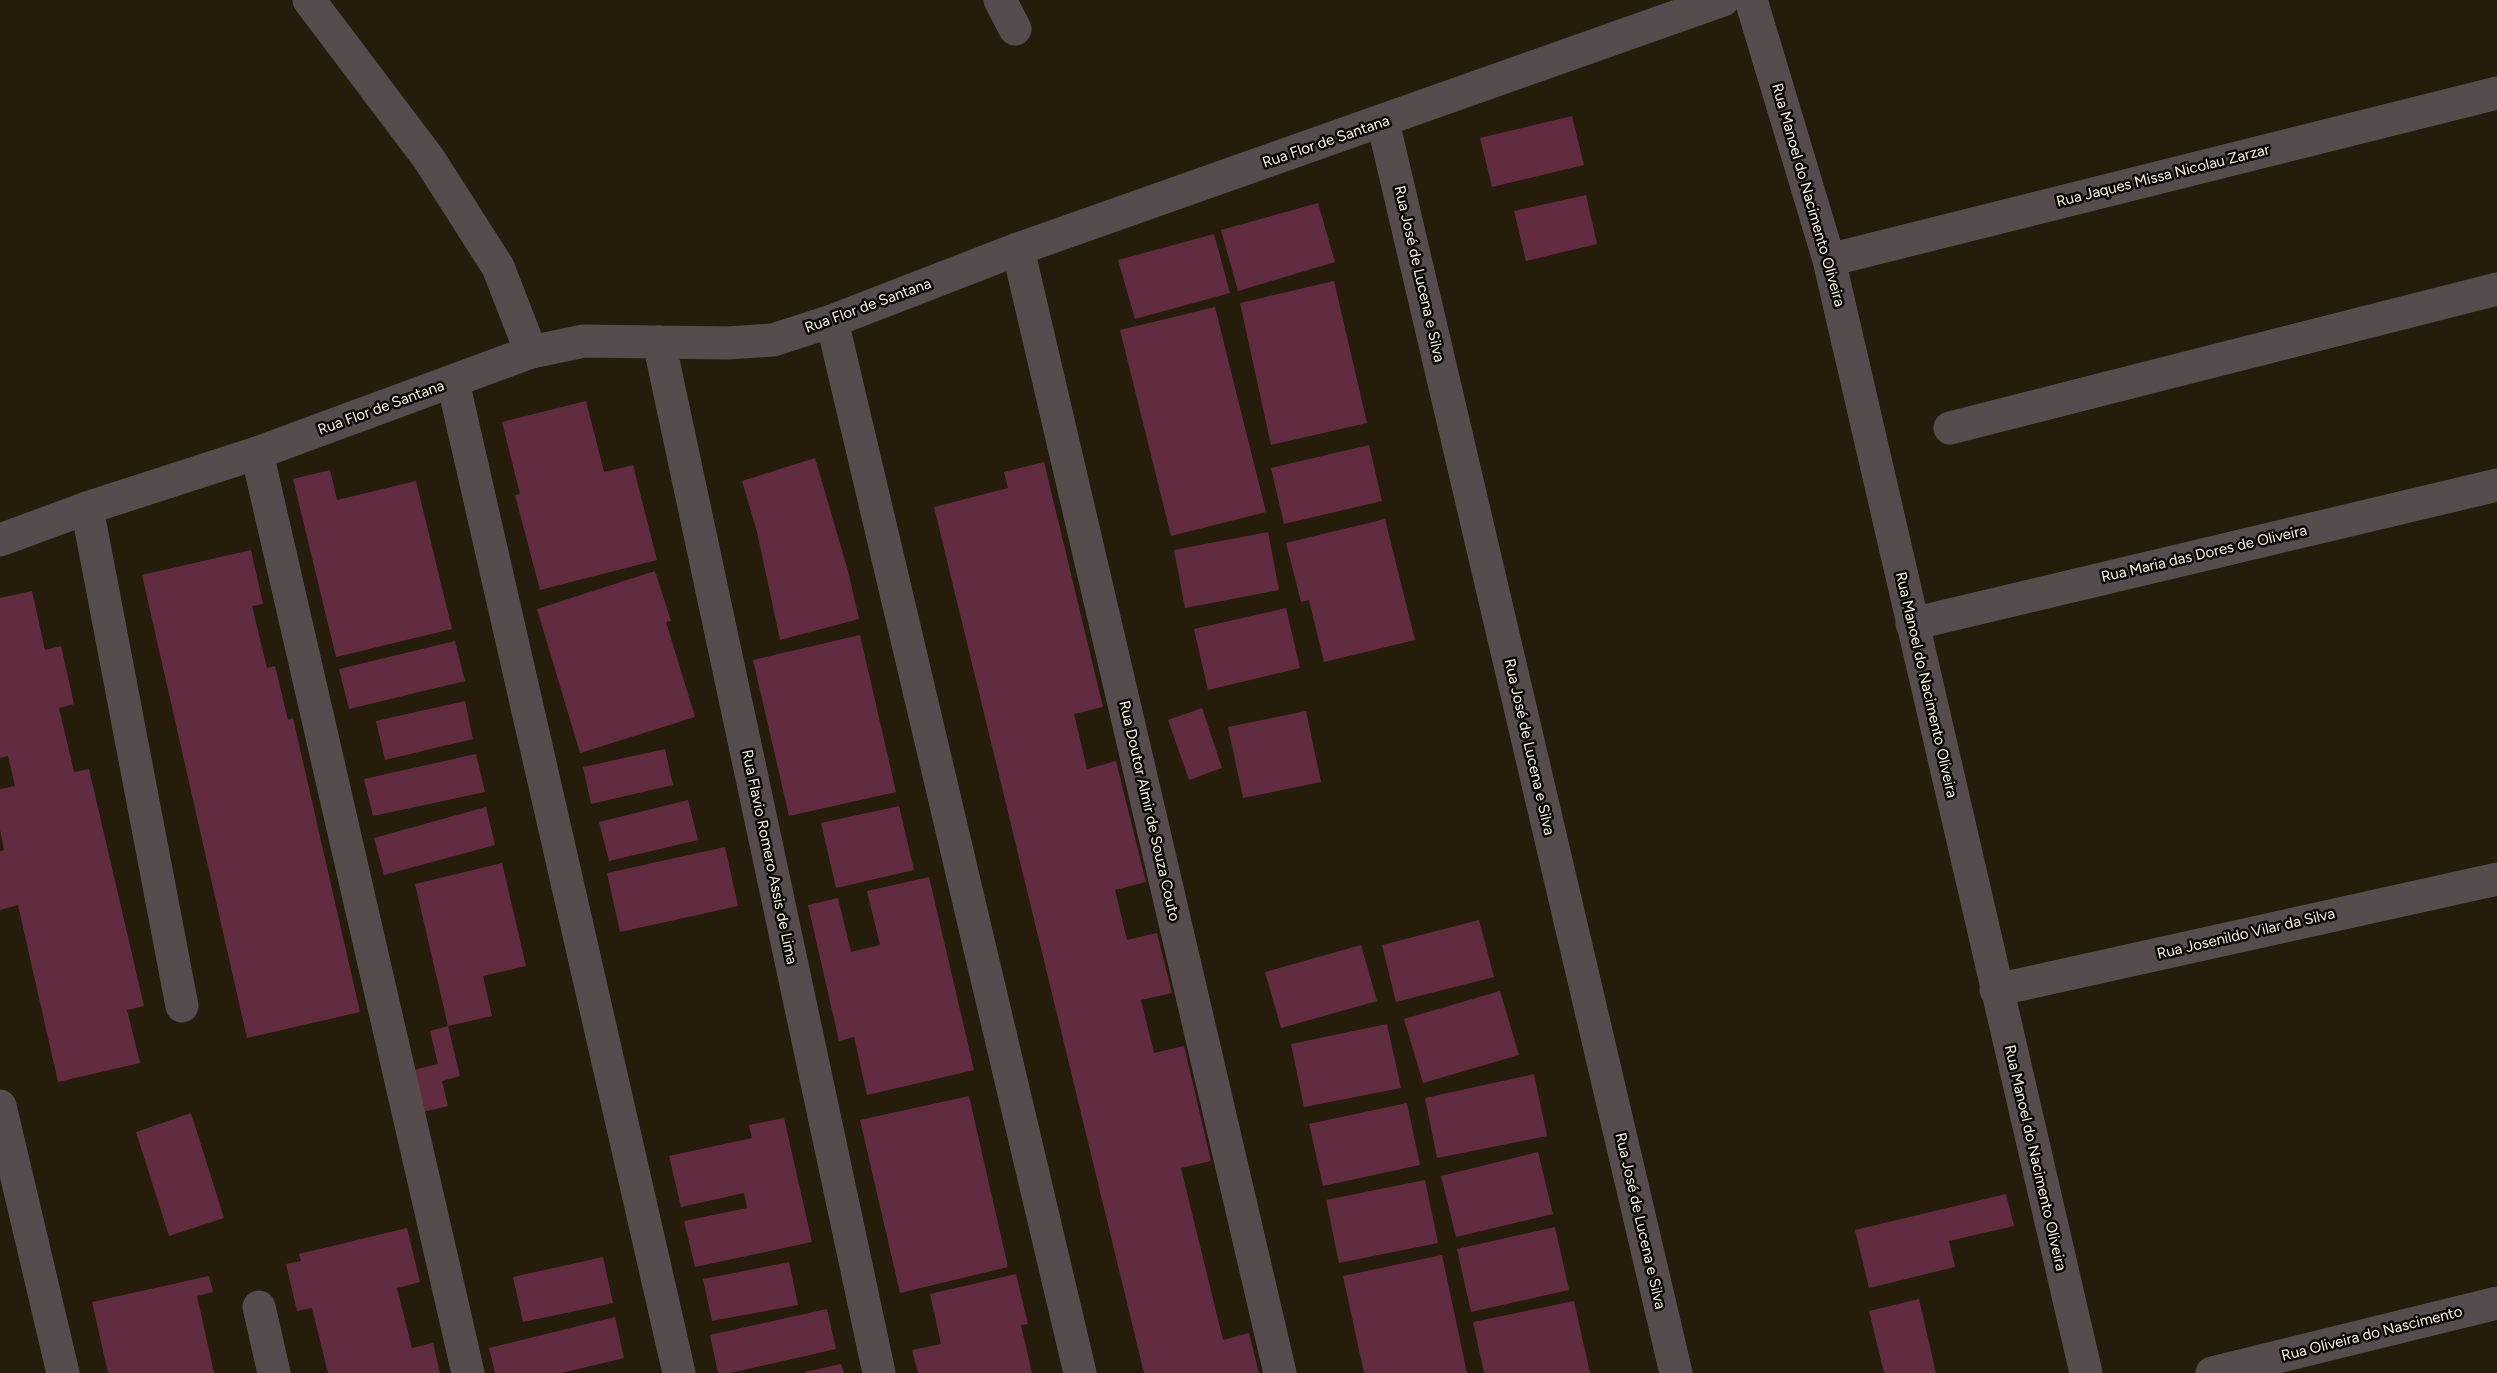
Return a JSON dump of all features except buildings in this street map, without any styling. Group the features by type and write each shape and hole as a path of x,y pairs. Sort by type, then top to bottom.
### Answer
{"street":[{"path":"309,0 429,159 498,267 531,352"},
{"path":"1000,0 1015,29"},
{"name":"Rua Flor de Santana","path":"0,540 87,508 257,453 531,352 584,341 727,344 773,340 832,321 1018,249 1383,122 1723,0"},
{"name":"Rua Manoel do Nacimento Oliveira","path":"1752,0 1829,260 2086,1373"},
{"name":"Rua Jaques Missa Nicolau Zarzar","path":"1829,260 2497,93"},
{"name":"Rua José de Lucena e Silva","path":"1383,122 1676,1373"},
{"name":"Rua Doutor Almir de Souza Couto","path":"1018,249 1280,1373"},
{"path":"1950,428 2497,289"},
{"path":"832,321 1080,1373"},
{"name":"Rua Flavio Romero Assis de Lima","path":"659,342 879,1373"},
{"path":"453,382 679,1373"},
{"path":"257,453 468,1373"},
{"name":"Rua Maria das Dores de Oliveira","path":"1912,624 2497,484"},
{"path":"87,508 182,1006"},
{"name":"Rua Josenildo Vilar da Silva","path":"1996,990 2497,879"},
{"path":"0,1106 63,1373"},
{"name":"Rua Oliveira do Nascimento","path":"2212,1373 2497,1303"},
{"path":"259,1307 274,1373"}]}
